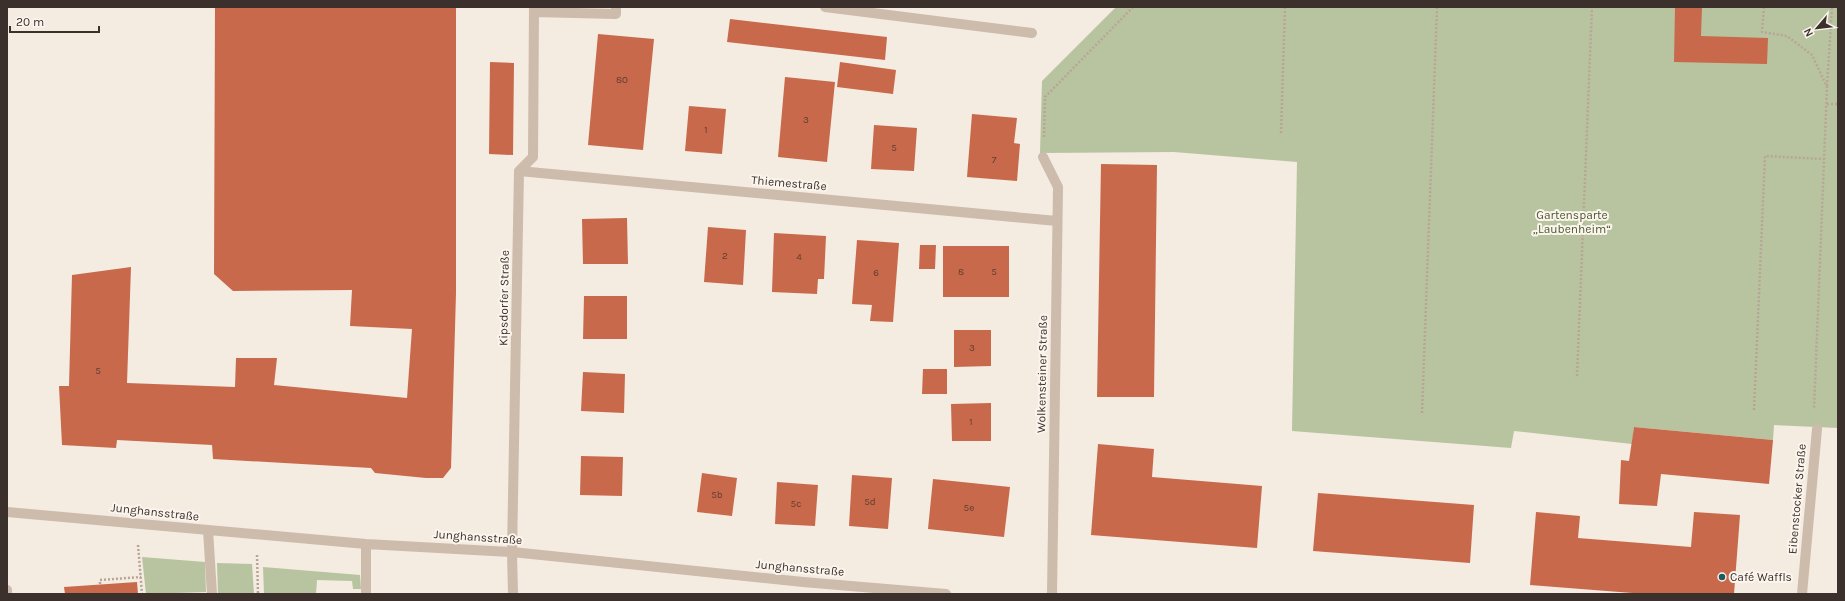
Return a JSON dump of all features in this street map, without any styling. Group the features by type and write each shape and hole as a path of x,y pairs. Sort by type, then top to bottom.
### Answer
{"street":[{"path":"519,171 532,156 534,9 616,14 616,7"},
{"path":"825,7 1032,33"},
{"name":"Wolkensteiner Straße","path":"1043,157 1058,187 1052,594"},
{"name":"Thiemestraße","path":"519,171 1057,221"},
{"name":"Kipsdorfer Straße","path":"513,594 512,552 519,171"},
{"name":"Eibenstocker Straße","path":"1802,594 1817,429"},
{"name":"Junghansstraße","path":"7,512 366,544 512,552 803,582 946,594"},
{"path":"208,530 212,594"},
{"path":"366,544 366,594"}],"path":[{"path":"1043,157 1045,98 1133,7"},
{"path":"1281,133 1285,7"},
{"path":"1422,413 1437,7"},
{"path":"1577,376 1592,7"},
{"path":"1764,7 1762,32 1787,36 1812,55 1827,87"},
{"path":"1817,429 1813,403 1826,104 1832,7"},
{"path":"1826,104 1838,104"},
{"path":"1754,410 1765,156 1824,159"},
{"path":"137,523 142,594"},
{"path":"256,534 258,594"},
{"path":"100,584 100,580 141,577"}],"green space":[{"name":"Gartensparte „Laubenheim“","path":"1116,7 1838,7 1838,428 1774,425 1773,440 1634,427 1632,444 1514,431 1511,448 1292,431 1297,162 1174,152 1040,153 1042,81"},
{"path":"142,557 205,562 206,592 146,594"},
{"path":"217,563 252,564 254,594 218,594"},
{"path":"263,567 360,575 361,589 353,589 352,581 317,580 316,594 264,594"}],"building":[{"path":"215,7 456,7 456,293 451,468 443,478 426,478 375,473 371,468 213,459 212,445 117,440 116,448 62,445 59,386 69,386 72,275 131,267 127,383 235,387 236,358 277,358 274,385 407,398 412,329 350,326 352,290 233,291 214,274"},
{"path":"1675,7 1702,7 1701,36 1768,38 1767,64 1674,62"},
{"path":"730,19 887,37 885,60 727,42"},
{"path":"598,34 654,39 643,150 588,145"},
{"path":"490,62 514,63 513,155 489,154"},
{"path":"840,62 896,70 893,94 837,87"},
{"path":"785,77 835,82 827,162 778,157"},
{"path":"689,106 726,109 722,154 685,151"},
{"path":"972,114 1017,118 1014,143 1020,144 1017,181 967,177"},
{"path":"874,125 917,128 914,171 871,169"},
{"path":"1101,164 1157,165 1154,397 1097,397"},
{"path":"627,218 628,264 583,264 582,219"},
{"path":"708,227 746,230 743,285 704,282"},
{"path":"774,233 826,236 824,279 818,279 817,294 772,292"},
{"path":"857,240 899,243 893,322 870,321 872,305 852,304"},
{"path":"920,245 936,245 935,269 919,269"},
{"path":"943,246 1009,246 1009,297 943,297"},
{"path":"584,296 627,296 627,339 583,339"},
{"path":"954,330 991,330 991,366 954,367"},
{"path":"923,369 947,369 947,394 922,394"},
{"path":"583,372 625,374 624,413 581,411"},
{"path":"991,403 991,441 952,441 951,404"},
{"path":"1634,427 1773,440 1769,484 1661,474 1657,506 1619,504 1621,460 1629,461"},
{"path":"1098,444 1154,449 1152,477 1262,486 1257,548 1091,535"},
{"path":"581,456 623,457 622,496 580,495"},
{"path":"702,473 737,478 732,516 697,512"},
{"path":"852,475 892,478 888,529 849,526"},
{"path":"933,479 1010,487 1004,537 928,529"},
{"path":"777,482 818,485 815,526 775,524"},
{"path":"1318,493 1474,505 1470,563 1313,551"},
{"path":"1536,512 1580,516 1578,538 1691,547 1694,512 1740,515 1734,594 1645,594 1530,585"},
{"path":"137,582 138,594 65,594 64,587"}],"place":[{"name":"Café Waffls","path":"1722,577"}]}
